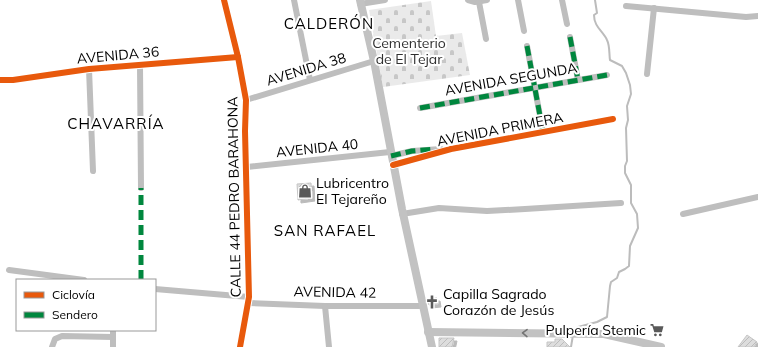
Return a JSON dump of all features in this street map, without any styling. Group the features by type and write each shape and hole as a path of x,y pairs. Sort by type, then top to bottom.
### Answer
{"main road":[{"path":"360,2 374,61 402,214 432,347"},
{"path":"428,332 604,334 661,347"}],"street":[{"name":"CALLE 44 PEDRO BARAHONA","path":"224,0 238,57 246,100 245,131 247,167 248,300 240,347"},
{"path":"294,0 310,80"},
{"path":"360,2 385,0"},
{"path":"468,0 479,2 488,0"},
{"path":"518,0 524,31"},
{"path":"562,0 567,24"},
{"path":"479,2 486,39"},
{"path":"626,6 746,17 758,16"},
{"path":"647,74 654,8"},
{"path":"570,37 578,80"},
{"path":"526,46 543,132"},
{"name":"AVENIDA 36","path":"0,80 13,80 89,69 238,57"},
{"name":"AVENIDA 38","path":"246,100 374,61"},
{"path":"140,65 141,188"},
{"path":"89,69 93,171"},
{"name":"AVENIDA SEGUNDA","path":"420,108 607,74"},
{"name":"AVENIDA PRIMERA","path":"391,154 451,148 613,119"},
{"name":"AVENIDA PRIMERA","path":"393,165 451,148"},
{"name":"AVENIDA 40","path":"247,167 391,154"},
{"path":"683,214 758,197"},
{"path":"402,214 439,208 517,210 621,203"},
{"path":"9,270 76,279"},
{"name":"AVENIDA 42","path":"156,289 248,300 326,306 422,306"},
{"path":"326,306 329,347"},
{"path":"52,347 55,339 58,337 113,333 113,347"}],"green space":[{"name":"Cementerio de El Tejar","path":"431,1 436,36 462,33 470,75 383,87 369,10"}],"building":[{"name":"Lubricentro El Tejareño","path":"311,183 312,198 298,200 297,184"},
{"name":"Capilla Sagrado Corazón de Jesús","path":"437,298 438,304 429,305 427,299"},
{"path":"747,335 757,342 754,347 738,347"},
{"path":"439,338 454,338 452,347 439,347"},
{"path":"555,339 562,339 570,347 547,347 547,342 555,342"}],"waterway":[{"path":"574,331 578,327 597,322 607,317 611,282 617,278 619,272 629,266 630,246 638,228 637,214 631,203 631,185 625,173 627,161 627,106 631,94 630,85 622,66 610,60 608,42 595,23 594,15 597,13 595,0"},
{"path":"571,347 573,335"}],"marked path":[{"path":"570,37 578,80"},
{"path":"527,46 543,132"},
{"path":"420,108 607,75"},
{"path":"391,156 412,151 435,149"},
{"path":"141,188 141,279"}],"cycle path":[{"path":"224,0 238,57 246,100 245,131 249,297 240,347"},
{"path":"0,80 13,80 89,69 238,57"},
{"path":"393,165 451,149 613,119"}],"place":[{"name":"Lubricentro El Tejareño","path":"305,191"},
{"name":"Capilla Sagrado Corazón de Jesús","path":"432,302"},
{"name":"Pulpería Stemic","path":"657,330"}],"district":[{"name":"CALDERÓN","path":"329,23"},
{"name":"CHAVARRÍA","path":"116,123"},
{"name":"SAN RAFAEL","path":"325,230"}]}
